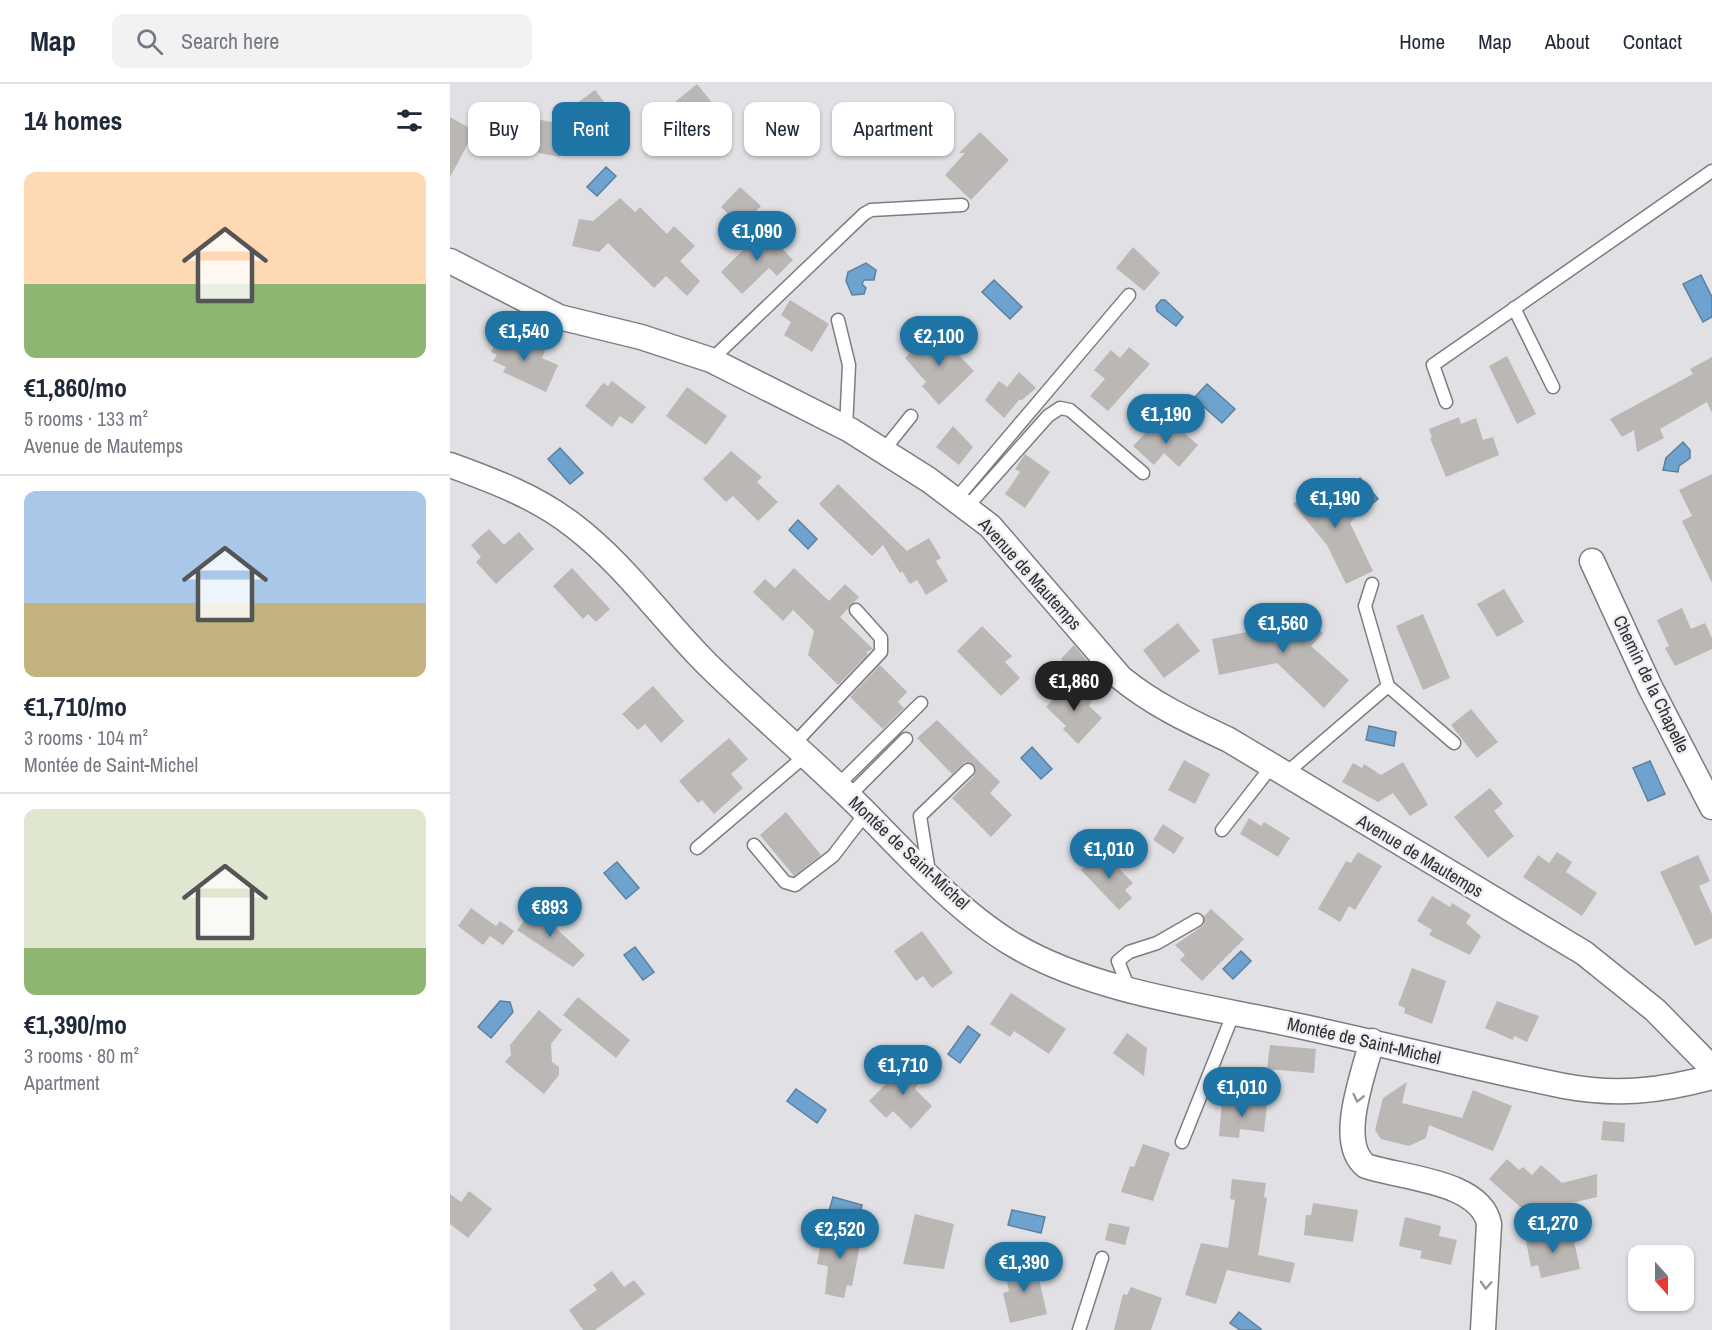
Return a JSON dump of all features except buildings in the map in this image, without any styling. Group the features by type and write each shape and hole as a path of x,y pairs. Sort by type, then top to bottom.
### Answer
{"street":[{"name":"Avenue de Mautemps","path":"450,261 559,317 642,338 711,360 846,428 883,451 961,503 1002,538 1121,678 1156,703 1228,740 1584,953 1655,1010 1712,1068"},
{"name":"Montée de Saint-Michel","path":"450,465 506,486 547,507 575,526 639,589 706,662 866,813 931,879 1014,945 1071,970 1130,990 1372,1041 1499,1073 1595,1092 1640,1091 1712,1077"},
{"name":"Chemin de la Chapelle","path":"1592,561 1650,687 1712,807"},
{"path":"1372,1041 1353,1123 1351,1139 1356,1155 1366,1166 1466,1192 1485,1210 1489,1224 1483,1330"}],"lane":[{"path":"1446,402 1433,365 1712,171"},
{"path":"711,360 864,214 871,210 962,206"},
{"path":"961,503 1129,295"},
{"path":"1514,308 1553,387"},
{"path":"838,320 849,365 846,428"},
{"path":"961,503 1048,416 1059,408 1070,410 1143,473"},
{"path":"883,451 911,416"},
{"path":"1372,584 1365,606 1388,686 1454,743"},
{"path":"697,848 799,751 881,652 881,638 856,610"},
{"path":"1222,830 1277,771 1388,686"},
{"path":"843,791 921,703"},
{"path":"843,791 906,739"},
{"path":"931,879 920,816 968,770"},
{"path":"754,845 785,882 795,885 833,856 866,813"},
{"path":"1130,990 1119,968 1118,961 1122,956 1157,943 1197,920"},
{"path":"1182,1142 1234,1012"},
{"path":"1079,1330 1102,1258"}],"water":[{"path":"606,167 616,176 597,196 587,187"},
{"path":"866,263 876,270 874,280 864,280 862,284 866,288 864,294 852,295 846,281 848,272"},
{"path":"1701,275 1712,297 1712,317 1703,322 1683,284"},
{"path":"994,280 1022,307 1010,319 982,292"},
{"path":"1161,300 1165,300 1183,317 1176,326 1157,311 1156,306"},
{"path":"1207,384 1235,409 1222,423 1194,398"},
{"path":"1683,442 1690,450 1690,458 1679,466 1678,472 1663,470 1666,458"},
{"path":"560,448 583,473 570,484 548,459"},
{"path":"1360,478 1378,499 1367,508 1350,486"},
{"path":"798,520 817,539 808,549 789,530"},
{"path":"1369,726 1396,732 1394,746 1366,740"},
{"path":"1032,747 1052,769 1041,779 1021,758"},
{"path":"1650,761 1665,794 1648,801 1633,768"},
{"path":"617,862 639,888 626,899 604,873"},
{"path":"635,947 654,972 643,980 624,955"},
{"path":"1241,951 1251,961 1233,979 1223,969"},
{"path":"500,1001 510,1002 513,1012 491,1038 478,1027"},
{"path":"968,1026 980,1035 960,1063 948,1054"},
{"path":"796,1089 826,1110 817,1123 787,1101"},
{"path":"833,1197 862,1205 858,1219 829,1211"},
{"path":"1012,1210 1045,1217 1041,1233 1008,1225"},
{"path":"1239,1312 1261,1329 1240,1330 1230,1323"}]}
